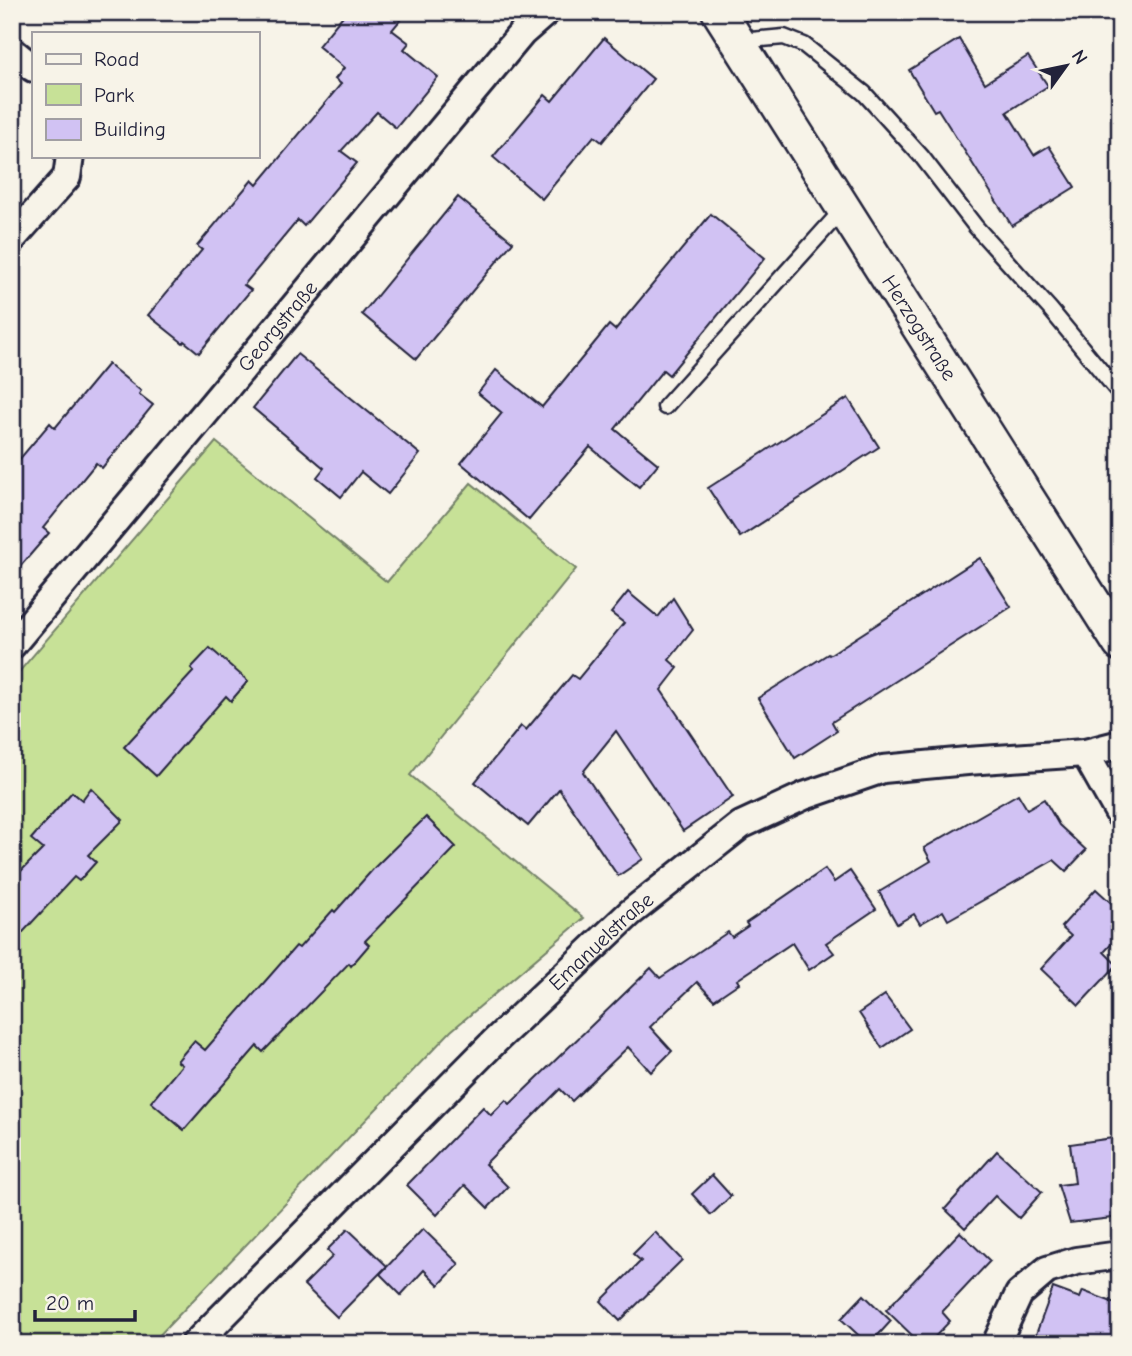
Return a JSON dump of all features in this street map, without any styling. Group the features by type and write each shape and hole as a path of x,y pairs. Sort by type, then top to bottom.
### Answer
{"street":[{"name":"Georgstraße","path":"12,645 522,33 546,12"},
{"name":"Herzogstraße","path":"719,12 843,209 1116,628"},
{"path":"12,51 32,67"},
{"path":"12,239 67,177 70,158"},
{"name":"Emanuelstraße","path":"195,1344 534,1004 630,913 741,825 804,796 883,769 1084,752 1120,744"},
{"path":"1084,752 1120,815"},
{"path":"996,1344 1019,1294 1047,1270 1076,1261 1120,1255"}],"lane":[{"path":"736,42 784,37 804,45 864,93 922,157 976,227 1050,309 1120,394"},
{"path":"665,407 843,209"}],"green space":[{"path":"216,442 387,582 471,483 576,569 410,775 584,918 451,1031 151,1344 12,1344 12,680"}],"building":[{"path":"346,12 407,12 392,30 409,43 404,49 438,77 396,128 377,112 341,151 357,163 304,226 298,220 244,285 251,290 199,353 148,315 202,250 197,246 252,180 257,185 341,84 335,79 344,68 318,46"},
{"path":"604,38 653,79 602,142 594,136 542,199 493,157 545,95 552,101"},
{"path":"959,39 985,83 1028,56 1048,86 1007,112 1034,155 1049,146 1075,187 1012,226 938,109 934,111 909,70"},
{"path":"458,197 513,242 416,359 362,314"},
{"path":"711,214 765,258 669,375 663,370 615,429 658,464 639,487 590,447 529,520 461,463 502,413 478,393 496,370 542,407 609,325 615,330"},
{"path":"297,354 420,454 388,494 361,472 341,497 317,477 324,468 253,408"},
{"path":"108,364 141,391 139,394 153,405 102,468 96,463 43,528 49,533 12,576 12,468 50,423 55,428"},
{"path":"848,398 879,447 740,537 708,488"},
{"path":"980,558 1011,607 832,722 837,731 795,758 758,698"},
{"path":"628,592 658,617 673,598 693,630 669,660 678,668 661,690 733,797 683,831 616,731 583,772 643,859 618,876 559,789 528,826 475,782 521,726 526,730 572,675 578,679 624,623 611,613"},
{"path":"210,648 248,681 231,701 226,696 156,776 124,747 194,671 191,668"},
{"path":"91,788 123,820 88,855 96,862 79,881 74,877 12,944 12,880 43,849 31,839 72,792 82,800"},
{"path":"1018,794 1027,809 1044,799 1059,825 1086,850 1066,871 1054,860 948,920 943,911 920,924 914,914 897,924 879,892 931,861 924,848"},
{"path":"426,817 456,847 365,941 369,945 351,966 349,963 263,1052 257,1046 184,1130 151,1102 182,1065 177,1061 194,1041 205,1050 296,946 299,948"},
{"path":"825,869 834,882 850,871 876,909 826,943 834,953 809,970 792,943 737,980 739,983 714,1000 697,982 650,1027 672,1051 651,1072 628,1047 572,1101 560,1089 485,1164 508,1187 488,1208 465,1185 437,1215 407,1185 483,1107 491,1115 506,1100 510,1104 651,968 660,978 728,932 732,937 748,926 746,923"},
{"path":"1096,889 1120,911 1120,935 1104,952 1117,965 1079,1005 1041,969 1071,936 1061,927"},
{"path":"885,995 910,1029 882,1048 859,1013"},
{"path":"1120,1137 1120,1217 1070,1223 1058,1185 1075,1183 1070,1144"},
{"path":"997,1151 1042,1192 1019,1218 995,1196 965,1228 945,1209"},
{"path":"712,1175 731,1196 711,1215 692,1194"},
{"path":"348,1229 387,1266 337,1317 304,1285 333,1256 327,1250"},
{"path":"423,1229 459,1264 439,1285 424,1270 401,1295 380,1274"},
{"path":"655,1232 682,1260 620,1321 601,1301 641,1261 633,1254"},
{"path":"960,1232 990,1261 942,1312 950,1321 928,1344 921,1344 886,1310"},
{"path":"1053,1288 1080,1298 1083,1291 1120,1305 1120,1344 1053,1344 1035,1337"},
{"path":"864,1295 891,1321 870,1344 841,1319"}]}
